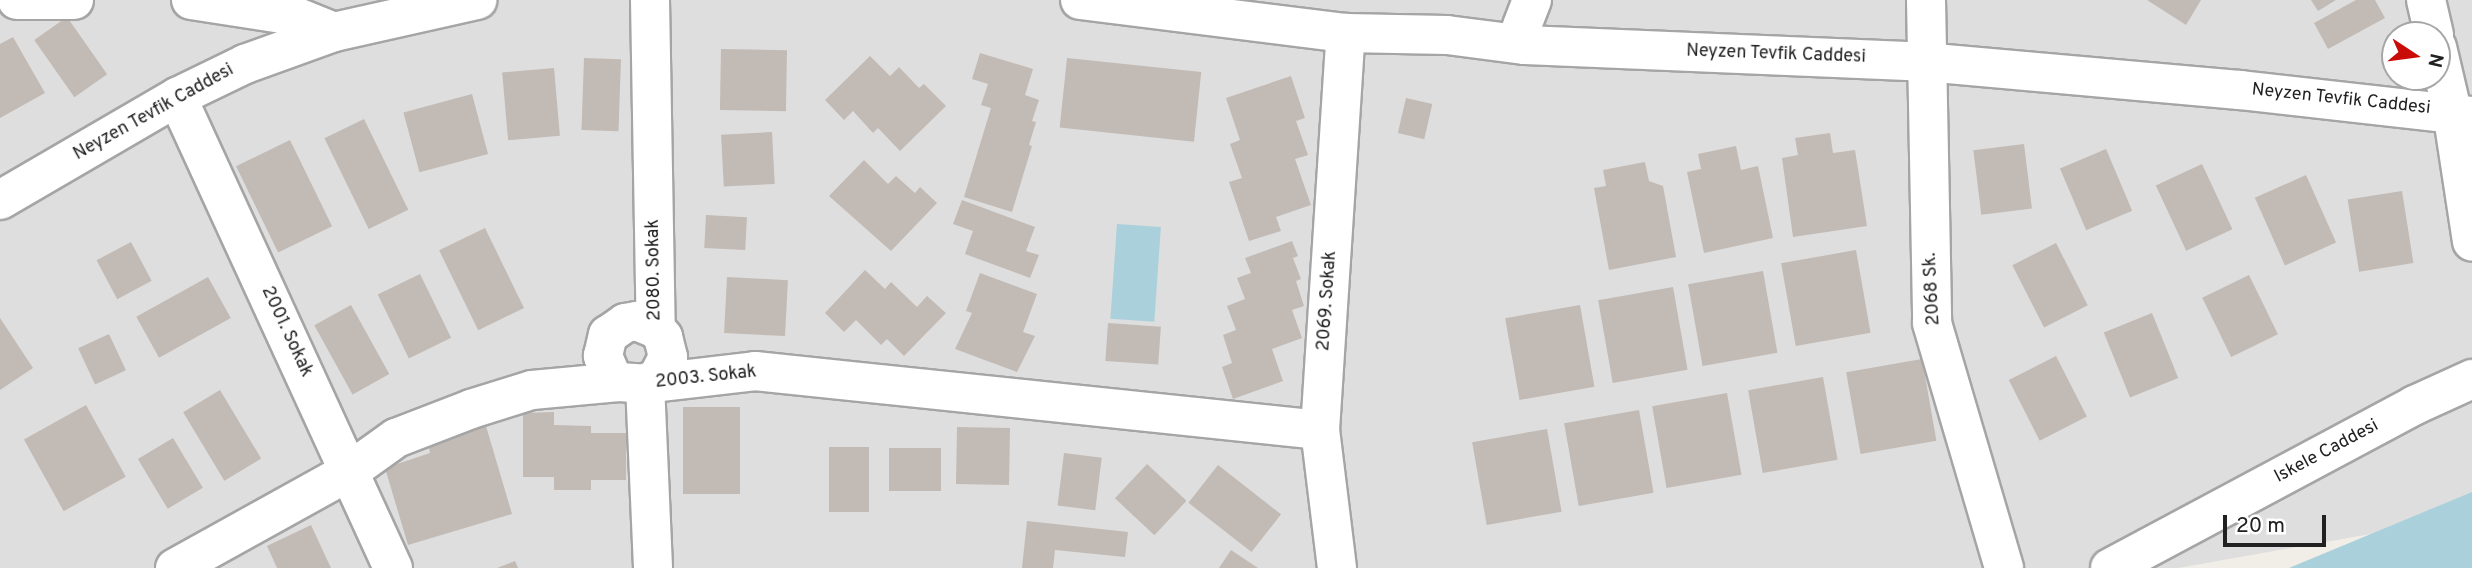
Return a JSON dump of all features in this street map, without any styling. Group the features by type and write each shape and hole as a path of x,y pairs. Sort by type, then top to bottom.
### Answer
{"street":[{"path":"17,0 74,0"},
{"path":"191,0 295,16 334,32"},
{"name":"Neyzen Tevfik Caddesi","path":"0,200 177,97 245,64 334,32 477,0"},
{"name":"2080. Sokak","path":"632,383 659,377 668,357 663,337 656,329 650,0"},
{"name":"Neyzen Tevfik Caddesi","path":"1080,0 1346,33 1447,35 1525,45 1925,62 2462,113"},
{"path":"1525,45 1522,26 1532,0"},
{"name":"2068 Sk.","path":"1926,0 1925,62 1932,323 2004,568"},
{"path":"2426,0 2431,21"},
{"name":"2069. Sokak","path":"1337,568 1320,429 1346,33"},
{"path":"2451,84 2462,113 2472,241"},
{"name":"2001. Sokak","path":"177,97 393,568"},
{"path":"653,568 632,383 611,375 603,356 608,335 625,323 636,321 656,329"},
{"name":"2003. Sokak","path":"175,568 350,471 396,438 471,408 532,390 755,371 1320,429"},
{"name":"Iskele Caddesi","path":"2110,568 2415,405 2472,379"}],"shaded area":[{"path":"0,0 2472,0 2472,516 2178,568 0,568"}],"water":[{"path":"1117,224 1161,227 1154,322 1110,319"},
{"path":"2472,492 2472,568 2289,568"}],"building":[{"path":"2147,0 2201,0 2186,25"},
{"path":"2311,0 2336,0 2318,11"},
{"path":"2356,0 2375,0 2385,18 2328,49 2314,23"},
{"path":"67,17 107,74 74,97 34,40"},
{"path":"13,37 45,93 0,118 0,44"},
{"path":"721,49 787,50 786,111 720,110"},
{"path":"980,53 1033,69 1025,95 1039,100 1032,121 1036,122 1029,145 1032,146 1012,212 964,197 991,108 981,105 988,84 972,79"},
{"path":"870,56 890,76 899,67 919,88 924,84 946,106 900,151 878,128 873,133 853,111 844,120 825,100"},
{"path":"584,58 621,59 618,131 581,130"},
{"path":"1067,58 1201,72 1194,142 1060,128"},
{"path":"554,68 560,136 508,140 502,73"},
{"path":"1291,76 1305,118 1296,121 1308,155 1295,159 1311,205 1276,217 1281,231 1249,241 1229,182 1242,178 1230,144 1240,140 1226,98"},
{"path":"472,94 488,154 419,172 403,112"},
{"path":"1406,98 1432,104 1424,139 1398,133"},
{"path":"364,119 408,210 369,229 324,138"},
{"path":"772,132 775,184 724,187 721,135"},
{"path":"1830,133 1833,153 1855,150 1867,226 1793,237 1782,158 1798,155 1795,138"},
{"path":"290,140 332,226 278,253 236,166"},
{"path":"2024,144 2032,209 1981,215 1973,150"},
{"path":"1736,146 1741,170 1758,166 1773,238 1704,253 1687,172 1701,169 1698,154"},
{"path":"2106,149 2132,211 2086,230 2060,169"},
{"path":"864,160 888,184 896,176 915,193 920,187 937,203 891,251 829,196"},
{"path":"1645,162 1649,181 1663,186 1676,257 1609,270 1594,188 1606,186 1603,170"},
{"path":"2202,164 2232,229 2186,251 2156,186"},
{"path":"2306,175 2336,243 2285,265 2255,198"},
{"path":"2402,191 2413,263 2359,272 2348,200"},
{"path":"962,200 1035,227 1026,251 1039,255 1030,278 965,254 973,231 953,224"},
{"path":"706,215 747,217 745,250 704,248"},
{"path":"485,228 524,308 478,330 439,250"},
{"path":"1292,241 1298,256 1293,258 1301,279 1296,281 1304,306 1292,310 1302,338 1272,349 1283,381 1233,399 1222,367 1232,363 1223,335 1236,330 1227,306 1245,299 1237,278 1251,273 1245,258"},
{"path":"131,242 152,281 117,299 97,260"},
{"path":"2056,243 2088,305 2044,328 2012,265"},
{"path":"1856,250 1871,333 1796,346 1781,263"},
{"path":"865,270 885,289 891,282 917,307 927,296 946,313 904,356 887,339 881,345 856,320 844,332 825,313"},
{"path":"1763,271 1777,353 1703,366 1688,284"},
{"path":"980,273 1037,294 1023,332 1035,336 1017,372 955,349 972,313 966,311"},
{"path":"420,274 451,338 409,358 378,295"},
{"path":"2249,275 2278,334 2231,357 2202,298"},
{"path":"208,277 231,318 159,358 136,317"},
{"path":"727,277 788,280 785,336 724,333"},
{"path":"1673,287 1688,370 1613,383 1598,300"},
{"path":"351,305 389,374 353,394 314,325"},
{"path":"1580,305 1594,387 1520,400 1505,318"},
{"path":"2152,313 2178,378 2130,397 2104,332"},
{"path":"0,318 33,368 0,390"},
{"path":"1108,323 1161,327 1158,365 1105,361"},
{"path":"109,334 126,370 95,385 78,348"},
{"path":"2056,356 2087,417 2040,441 2009,380"},
{"path":"1922,359 1936,441 1861,454 1846,372"},
{"path":"1823,377 1838,460 1763,473 1748,390"},
{"path":"220,390 261,459 224,481 183,412"},
{"path":"1727,393 1741,475 1667,488 1652,406"},
{"path":"86,405 126,477 64,511 24,439"},
{"path":"683,407 740,407 740,494 683,494"},
{"path":"1639,410 1654,493 1579,506 1564,423"},
{"path":"554,412 554,425 591,426 591,433 626,433 626,480 591,480 591,490 554,490 554,477 523,477 523,413"},
{"path":"486,426 512,514 408,545 385,468 430,453 428,444"},
{"path":"957,427 1010,428 1009,485 956,484"},
{"path":"1547,429 1562,512 1487,525 1472,442"},
{"path":"173,438 203,488 168,509 138,459"},
{"path":"829,447 869,447 869,512 829,512"},
{"path":"889,448 941,448 941,491 889,491"},
{"path":"1064,453 1102,458 1095,510 1058,506"},
{"path":"1147,464 1186,501 1154,535 1115,498"},
{"path":"1218,465 1281,514 1251,552 1188,503"},
{"path":"1027,521 1128,532 1125,557 1055,550 1053,568 1022,568"},
{"path":"311,525 331,568 277,568 267,546"},
{"path":"1231,550 1258,568 1219,568"},
{"path":"515,561 518,568 497,568"}]}
